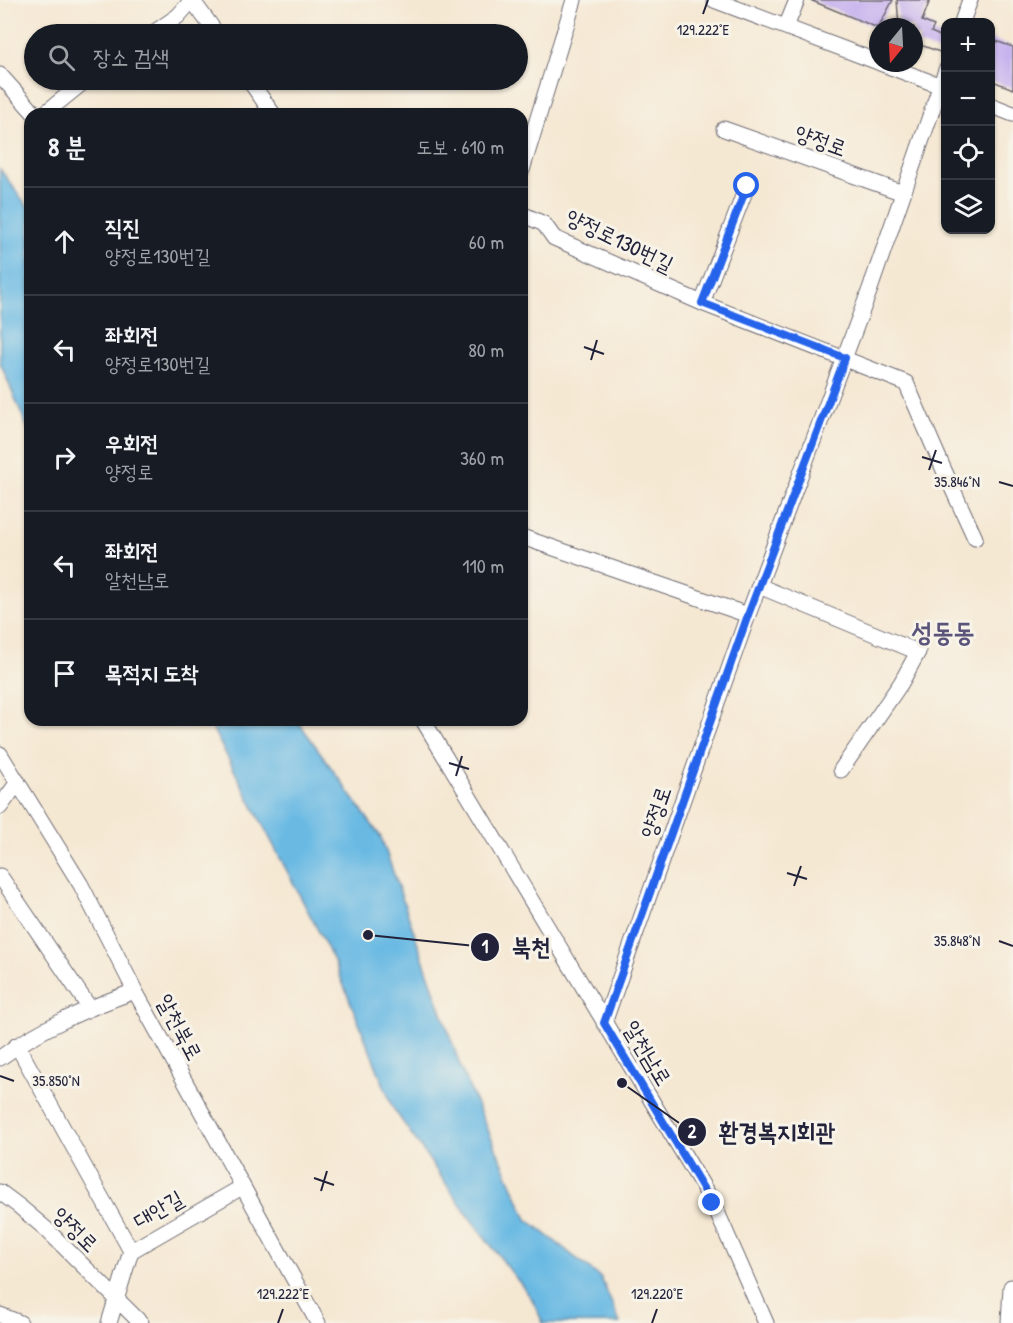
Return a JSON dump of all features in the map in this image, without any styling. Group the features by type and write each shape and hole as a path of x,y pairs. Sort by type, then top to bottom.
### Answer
{"street":[{"path":"166,24 178,16 192,0 210,24"},
{"path":"528,150 574,0"},
{"path":"714,0 869,59"},
{"path":"786,27 797,0"},
{"path":"963,18 970,0"},
{"path":"903,72 941,86"},
{"path":"0,75 30,108"},
{"path":"51,108 74,90"},
{"path":"256,90 269,108"},
{"name":"양정로","path":"604,1023 748,615 845,358 941,92"},
{"path":"995,107 1013,114"},
{"name":"양정로","path":"724,129 903,193"},
{"path":"702,303 747,186"},
{"name":"양정로130번길","path":"528,217 544,224 554,238 702,303 845,358"},
{"path":"845,358 906,383 975,538"},
{"path":"528,539 748,615"},
{"path":"759,586 918,652 901,682 841,770"},
{"name":"알천남로","path":"427,726 712,1203 766,1323"},
{"name":"알천북로","path":"0,754 81,885 135,990 318,1323"},
{"path":"0,807 18,782"},
{"path":"0,876 89,1007"},
{"path":"0,1058 17,1045 89,1007 135,990"},
{"path":"17,1045 131,1251"},
{"name":"대안길","path":"109,1323 131,1251 242,1187"},
{"name":"양정로","path":"0,1192 46,1230 141,1323"},
{"path":"1009,1323 1011,1287"},
{"path":"0,1315 20,1323"}],"water":[{"path":"0,169 24,202 24,420 0,362"},
{"path":"211,726 301,726 381,837 462,1071 527,1219 601,1278 620,1323 543,1323 532,1299 467,1214 393,1108 334,961"}],"building":[{"path":"810,0 893,0 883,18 869,18 869,24"},
{"path":"897,0 930,0 923,18 898,18"},
{"path":"923,21 934,26 931,32 941,36 941,53 923,46"},
{"path":"995,41 1013,47 1013,89 995,82"}],"place":[{"name":"북천","path":"368,935"},
{"name":"환경복지회관","path":"622,1083"}],"district":[{"name":"성동동","path":"943,631"}],"route":[{"path":"712,1203 604,1023 748,615 845,358 702,303 747,186"}]}
